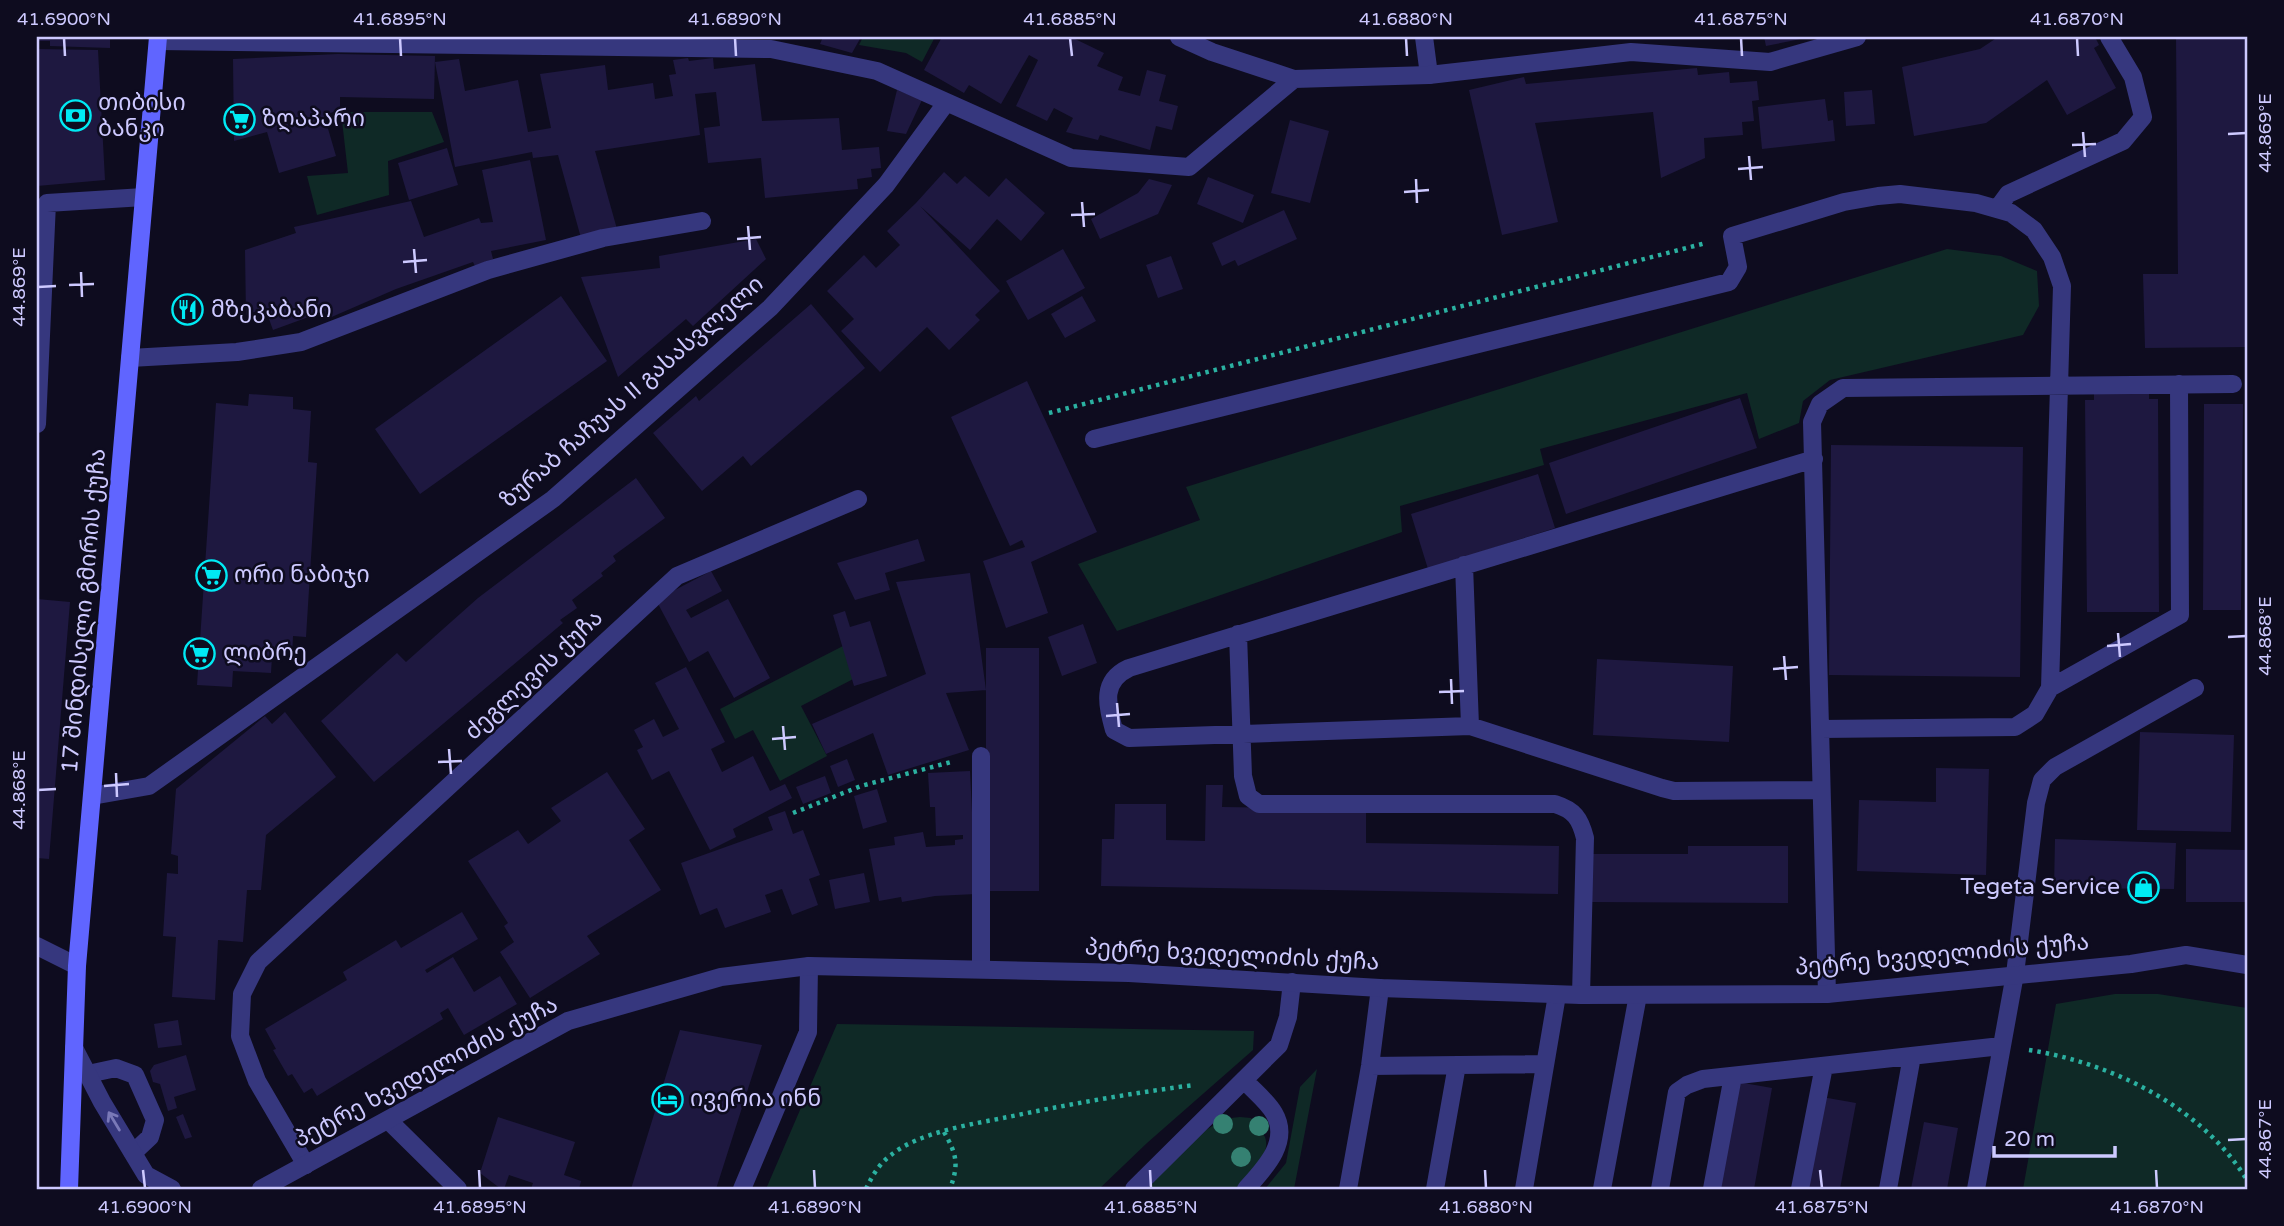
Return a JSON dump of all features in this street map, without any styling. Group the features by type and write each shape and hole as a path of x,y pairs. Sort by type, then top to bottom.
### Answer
{"main road":[{"name":"17 შინდისელი გმირის ქუჩა","path":"69,1189 77,966 158,39"}],"street":[{"path":"1179,37 1212,52 1294,79 1429,75 1631,52 1770,62 1857,37"},
{"path":"1424,37 1429,75"},
{"path":"1997,209 2008,194 2123,141 2143,117 2133,77 2109,37"},
{"path":"158,39 771,49 877,71 1071,158 1189,167 1294,79"},
{"name":"ზურაბ ჩაჩუას II გასასვლელი","path":"92,796 149,786 553,499 770,308 886,185 946,103"},
{"path":"1094,439 1729,282 1738,267 1732,236 1844,202 1900,194 1976,203 2011,213 2034,230 2052,257 2062,286 2050,688 2035,714 2015,727 1820,729"},
{"path":"37,424 42,203 144,197"},
{"path":"130,358 237,352 301,342 488,270 603,238 702,222"},
{"path":"2050,688 2180,615 2179,384"},
{"path":"1827,994 1812,422 1821,404 1843,388 2233,384"},
{"path":"1814,459 1129,668 1116,674 1108,686 1114,730 1129,738 1470,726 1662,788 1821,790"},
{"name":"ძეგლევის ქუჩა","path":"306,1165 257,1081 240,1036 242,994 258,962 677,576 858,499"},
{"path":"1464,565 1470,726"},
{"path":"1238,635 1243,776 1248,796 1259,804 1555,804 1570,809 1581,822 1584,838 1581,995"},
{"path":"1976,1189 2015,974 2036,803 2042,780 2055,767 2195,688"},
{"path":"981,755 981,969"},
{"path":"37,946 77,966"},
{"name":"პეტრე ხვედელიძის ქუჩა","path":"261,1189 568,1021 722,977 809,966 981,969 1380,988 1557,995 1638,995 1827,994 2131,964 2186,955 2247,965"},
{"path":"742,1189 808,1032 809,966"},
{"path":"1134,1189 1279,1045 1289,1017 1292,982"},
{"path":"1348,1189 1370,1066 1380,988"},
{"path":"1524,1189 1557,995"},
{"path":"1602,1189 1638,995"},
{"path":"1660,1189 1677,1092 1687,1085 1703,1079 2001,1046"},
{"path":"74,1048 146,1175 172,1189"},
{"path":"1888,1189 1912,1056"},
{"path":"1370,1066 1545,1064"},
{"path":"1435,1189 1457,1065"},
{"path":"1801,1189 1824,1066"},
{"path":"88,1074 116,1069 135,1075 155,1120 150,1138 133,1153"},
{"path":"1712,1189 1733,1076"},
{"path":"1238,1087 1274,1112 1279,1124 1277,1147 1270,1162 1246,1189"},
{"path":"388,1120 458,1189"}],"path":[{"path":"1049,413 1732,236"},
{"path":"793,813 861,786 918,769 981,755"},
{"path":"2001,1046 2047,1053 2105,1069 2145,1087 2213,1138 2235,1160 2247,1180"},
{"path":"866,1189 873,1173 891,1154 915,1141 944,1132 1100,1098 1196,1085 1238,1087"},
{"path":"944,1132 955,1152 956,1171 950,1189"}],"green space":[{"path":"863,37 935,37 922,62 906,53 859,45"},
{"path":"341,112 432,112 444,142 388,161 389,195 317,215 307,176 348,173"},
{"path":"1947,249 2001,256 2037,271 2039,306 2023,335 1830,380 1803,401 1799,423 1759,439 1747,393 1540,449 1544,465 1400,506 1402,532 1117,631 1078,564 1200,520 1186,487"},
{"path":"843,646 859,676 801,706 827,756 780,781 753,730 735,739 720,709"},
{"path":"2115,994 2158,994 2247,1008 2247,1189 2023,1189 2056,1004"},
{"path":"837,1024 1254,1031 1253,1050 1099,1189 766,1189"},
{"path":"1317,1069 1294,1189 1265,1189 1286,1163 1300,1087"},
{"path":"1251,1118 1264,1135 1266,1144 1265,1152 1257,1166 1235,1189 1146,1189 1188,1144 1201,1134 1226,1120"}],"building":[{"path":"37,37 110,37 110,48 50,46 50,41 37,41"},
{"path":"823,37 861,37 852,53 820,44"},
{"path":"942,37 1071,37 1104,53 1097,66 1123,77 1118,90 1140,96 1147,70 1166,75 1159,101 1178,106 1172,130 1156,126 1150,150 1100,135 1098,140 1066,132 1073,118 1054,108 1047,121 1016,106 1038,60 1029,55 1001,104 969,85 964,93 924,70"},
{"path":"1764,37 1806,37 1806,38 1766,46"},
{"path":"1998,37 2095,37 2099,45 2094,48 2116,88 2067,115 2047,80 1986,123 1914,136 1902,67 1980,49"},
{"path":"2176,37 2247,37 2247,347 2145,348 2143,274 2178,274"},
{"path":"37,49 98,50 105,180 37,186"},
{"path":"338,54 435,56 434,99 340,97 340,110 324,115 336,156 279,173 267,132 234,141 233,59"},
{"path":"688,58 689,61 713,58 714,69 755,64 762,121 839,118 842,150 879,147 881,168 871,169 872,177 857,179 858,189 765,198 761,158 708,163 704,128 720,126 716,92 695,94 700,135 595,151 617,229 581,238 558,155 533,158 532,152 455,167 435,62 459,59 465,91 518,80 528,132 551,128 540,74 605,65 608,90 653,83 655,99 673,96 669,75 676,74 673,60"},
{"path":"1697,68 1698,75 1729,72 1730,83 1757,81 1759,100 1752,101 1754,121 1742,122 1743,135 1704,138 1705,158 1661,178 1653,112 1535,123 1558,222 1502,235 1469,90 1524,77 1526,84"},
{"path":"897,90 922,100 906,134 887,131"},
{"path":"1872,90 1875,124 1846,126 1844,92"},
{"path":"1825,99 1828,121 1833,120 1835,141 1762,149 1758,107"},
{"path":"1290,120 1329,131 1310,203 1271,193"},
{"path":"447,148 458,185 409,200 398,163"},
{"path":"530,160 546,240 491,251 493,259 475,266 473,262 396,289 327,319 325,311 273,330 265,308 246,315 245,250 296,233 294,227 411,201 424,237 479,218 481,223 493,222 482,170"},
{"path":"944,172 957,184 965,176 989,197 1006,178 1045,213 1021,241 997,219 970,250 920,206 1000,291 975,315 980,320 949,350 927,327 880,372 841,331 854,319 827,291 864,255 876,268 900,245 887,231"},
{"path":"1208,177 1254,195 1243,223 1197,204"},
{"path":"1149,179 1172,185 1158,214 1100,239 1091,219 1138,193"},
{"path":"1284,210 1297,239 1238,266 1235,260 1222,266 1212,243"},
{"path":"756,239 766,259 693,326 686,319 618,377 581,277 660,268 659,256"},
{"path":"1063,249 1085,288 1028,320 1006,281"},
{"path":"1171,256 1183,289 1158,298 1146,265"},
{"path":"561,296 607,361 420,494 375,429"},
{"path":"1082,296 1096,321 1065,338 1051,314"},
{"path":"811,304 865,368 751,466 743,456 702,491 653,433 696,396 699,401"},
{"path":"1027,381 1097,532 1031,562 1048,613 1006,628 983,561 1025,547 1022,540 1010,546 951,417"},
{"path":"2149,390 2149,399 2158,399 2159,612 2087,612 2085,400 2094,400 2094,391"},
{"path":"249,394 293,397 293,409 311,411 308,462 317,463 306,637 293,636 292,657 272,656 271,673 233,671 232,687 197,685 216,403 248,406"},
{"path":"1740,398 1757,448 1566,514 1549,463"},
{"path":"2204,404 2243,404 2241,610 2203,610"},
{"path":"1831,445 2023,447 2020,677 1829,675"},
{"path":"1538,474 1555,528 1428,569 1411,514"},
{"path":"636,478 665,518 613,556 616,561 601,573 603,576 572,600 577,608 560,620 563,623 374,782 321,721 397,653 406,662 478,598"},
{"path":"918,539 925,561 885,573 890,590 855,600 837,563"},
{"path":"711,571 722,591 686,610 691,618 728,599 770,678 734,698 708,651 689,662 656,600"},
{"path":"970,573 986,690 946,693 969,750 888,775 873,733 826,754 812,724 926,674 896,582"},
{"path":"37,599 70,602 49,859 37,858"},
{"path":"845,611 850,627 870,621 887,676 854,686 833,615"},
{"path":"1083,624 1097,663 1062,676 1048,637"},
{"path":"986,648 1039,648 1039,891 986,891"},
{"path":"1597,659 1733,666 1729,742 1593,735"},
{"path":"686,667 725,742 711,749 722,772 753,756 770,791 785,784 792,798 733,829 736,837 710,850 669,771 652,780 637,750 643,747 634,730 654,719 663,737 679,729 655,683"},
{"path":"285,712 336,777 266,835 261,890 247,890 243,942 218,940 215,1000 172,997 176,937 163,936 167,873 178,874 178,856 171,854 176,789 265,716 272,724"},
{"path":"2140,732 2234,735 2231,832 2137,830"},
{"path":"847,759 855,780 838,787 830,766"},
{"path":"1936,768 1989,769 1986,875 1857,871 1859,800 1936,802"},
{"path":"970,771 976,894 935,896 902,902 901,897 879,901 869,849 895,845 894,837 923,832 926,847 955,845 955,840 963,839 963,835 936,836 935,807 930,807 928,773"},
{"path":"607,772 645,829 629,840 661,890 587,936 600,954 530,998 500,952 514,942 504,926 508,923 468,861 518,830 528,844 561,821 551,808"},
{"path":"825,776 831,793 803,804 796,787"},
{"path":"1206,785 1223,785 1222,807 1366,809 1366,843 1559,846 1558,894 1101,886 1102,839 1114,839 1115,804 1166,804 1166,840 1205,841"},
{"path":"877,789 887,822 863,829 854,796"},
{"path":"785,811 793,834 803,830 820,875 809,879 818,905 792,915 782,889 765,895 771,912 725,928 717,908 700,915 681,863 773,830 768,817"},
{"path":"2055,839 2176,843 2174,889 2054,888"},
{"path":"1688,846 1788,846 1788,903 1591,902 1591,854 1688,854"},
{"path":"2186,849 2247,850 2247,902 2186,902"},
{"path":"864,873 870,902 835,909 829,880"},
{"path":"462,912 478,939 425,970 427,973 453,957 474,992 500,976 517,1004 464,1035 448,1008 440,1013 443,1019 317,1096 312,1088 304,1093 292,1074 288,1076 265,1029 347,980 343,972 396,940 401,948"},
{"path":"178,1020 182,1045 158,1048 154,1024"},
{"path":"680,1030 762,1045 716,1189 631,1189"},
{"path":"186,1055 196,1090 174,1097 177,1108 168,1111 160,1084 153,1082 150,1071 154,1065"},
{"path":"1738,1082 1772,1088 1754,1189 1719,1189"},
{"path":"1822,1097 1856,1103 1840,1189 1805,1189"},
{"path":"183,1114 192,1137 185,1139 176,1117"},
{"path":"498,1117 575,1142 564,1175 581,1181 579,1189 531,1189 533,1183 509,1175 504,1189 501,1189 480,1173"},
{"path":"1924,1122 1958,1128 1947,1189 1911,1189"}],"place":[{"name":"თიბისი ბანკი","path":"75,116"},
{"name":"ზღაპარი","path":"239,119"},
{"name":"მზეკაბანი","path":"188,310"},
{"name":"ორი ნაბიჯი","path":"211,575"},
{"name":"ლიბრე","path":"200,653"},
{"name":"Tegeta Service","path":"2143,887"},
{"name":"ივერია ინნ","path":"667,1099"}]}
